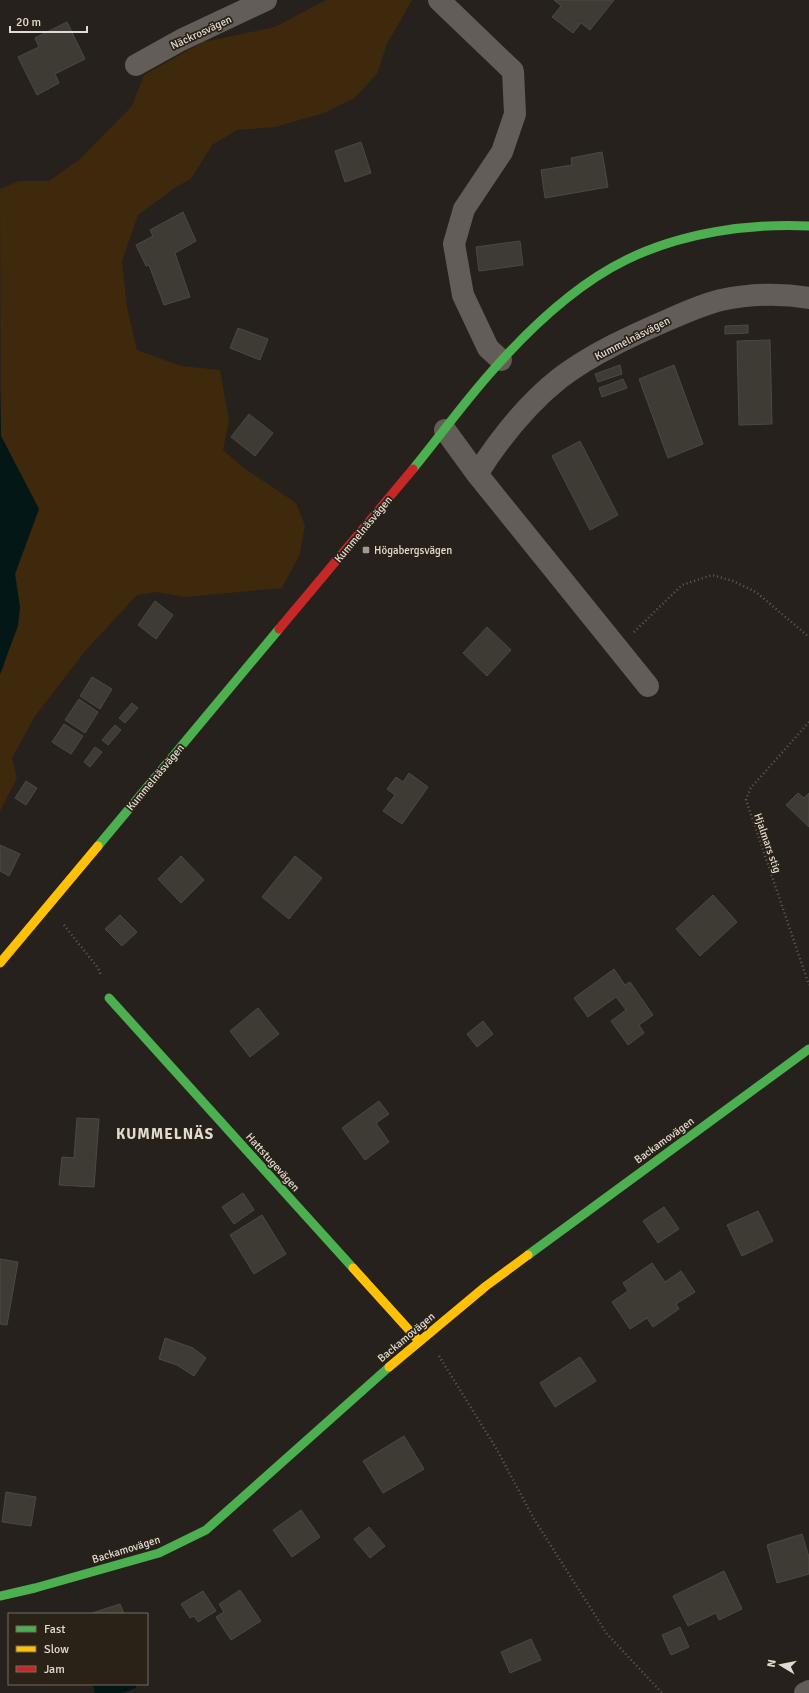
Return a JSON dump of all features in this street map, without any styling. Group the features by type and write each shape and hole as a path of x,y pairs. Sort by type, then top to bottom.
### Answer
{"street":[{"name":"Näckrosvägen","path":"136,65 181,40 266,0"},
{"path":"439,0 513,71 515,114 502,152 464,210 454,244 463,295 488,348 501,360"},
{"name":"Kummelnäsvägen","path":"0,963 445,430 501,360 555,308 589,283 625,261 666,244 706,233 750,227 795,225 809,226"},
{"name":"Kummelnäsvägen","path":"477,474 494,447 525,410 561,378 603,351 647,329 689,311 720,300 751,295 797,296 809,298"},
{"path":"445,430 477,474 648,686"},
{"name":"Hattstugevägen","path":"109,998 423,1338"},
{"name":"Backamovägen","path":"0,1596 35,1588 159,1553 206,1530 423,1338 486,1286 809,1049"},
{"path":"805,1693 809,1691"}],"path":[{"path":"618,648 682,585 712,575 733,581 756,592 809,637"},
{"name":"Hjalmars stig","path":"809,722 750,789 746,800 809,985"},
{"path":"49,904 98,968 109,998"},
{"path":"423,1338 496,1448 534,1519 607,1634 662,1693"}],"shaded area":[{"path":"326,0 412,0 387,44 377,74 354,98 324,113 275,127 237,130 212,145 191,179 176,187 138,215 122,261 127,307 137,350 181,366 220,370 229,420 223,450 241,466 296,503 305,525 300,554 282,588 184,597 157,592 137,595 86,650 35,716 12,758 17,778 0,811 0,674 3,669 20,607 15,574 39,509 1,436 0,189 19,181 49,181 80,159 132,106 144,75 203,42 275,27"},
{"path":"0,390 1,436 39,509 15,574 20,607 18,626 0,674"},
{"path":"92,1685 135,1685 136,1688 122,1693 95,1693"}],"building":[{"path":"554,0 614,0 590,30 581,23 573,33 552,17 561,6"},
{"path":"67,22 85,59 55,74 59,83 37,95 18,57 39,47 35,38"},
{"path":"361,142 371,173 345,182 335,151"},
{"path":"602,152 608,187 545,198 541,170 572,165 571,158"},
{"path":"183,212 196,241 175,253 190,297 164,305 149,265 146,266 136,245 153,236 150,230"},
{"path":"520,241 523,265 479,271 476,247"},
{"path":"748,325 748,333 725,334 725,326"},
{"path":"238,328 268,339 260,360 230,348"},
{"path":"770,340 772,424 739,425 737,341"},
{"path":"620,365 622,374 598,382 595,374"},
{"path":"674,365 703,444 668,458 639,379"},
{"path":"623,379 627,388 602,397 599,388"},
{"path":"249,414 273,433 255,456 231,437"},
{"path":"580,441 618,515 590,530 552,456"},
{"path":"155,601 173,615 156,639 138,625"},
{"path":"487,627 511,650 487,676 463,653"},
{"path":"92,677 112,689 100,709 80,696"},
{"path":"79,699 98,712 85,733 65,720"},
{"path":"132,703 138,708 125,723 119,718"},
{"path":"64,724 83,736 71,754 52,742"},
{"path":"115,725 121,730 108,745 102,740"},
{"path":"95,747 102,752 90,767 84,762"},
{"path":"409,773 428,787 402,824 383,811 395,795 387,789 396,777 403,782"},
{"path":"26,781 37,788 26,805 15,798"},
{"path":"798,793 804,798 809,793 809,827 786,805"},
{"path":"0,845 20,854 9,876 0,871"},
{"path":"181,856 204,880 181,903 158,879"},
{"path":"295,856 322,878 289,919 262,897"},
{"path":"713,895 737,922 700,956 676,929"},
{"path":"120,915 137,932 122,946 105,929"},
{"path":"614,969 625,985 630,982 653,1015 639,1025 644,1033 628,1045 611,1021 626,1010 616,997 588,1017 574,998"},
{"path":"258,1008 279,1034 250,1057 230,1031"},
{"path":"483,1021 493,1034 477,1047 467,1034"},
{"path":"379,1101 389,1114 376,1123 389,1142 365,1160 342,1128"},
{"path":"77,1118 99,1119 94,1187 59,1185 62,1157 74,1158"},
{"path":"243,1193 254,1210 234,1224 222,1207"},
{"path":"664,1207 679,1229 658,1243 643,1221"},
{"path":"758,1211 773,1241 742,1256 727,1225"},
{"path":"262,1215 286,1254 254,1274 230,1235"},
{"path":"0,1259 18,1262 7,1325 0,1324"},
{"path":"652,1263 665,1282 681,1271 695,1292 676,1304 679,1309 653,1327 647,1318 630,1329 612,1302 628,1291 623,1283"},
{"path":"165,1338 193,1348 206,1358 194,1376 177,1365 159,1359"},
{"path":"580,1357 596,1381 555,1407 540,1383"},
{"path":"404,1436 424,1469 383,1493 363,1461"},
{"path":"6,1492 36,1497 31,1526 2,1522"},
{"path":"301,1510 320,1537 292,1557 273,1530"},
{"path":"369,1527 385,1546 370,1558 354,1539"},
{"path":"802,1534 809,1557 809,1574 777,1583 767,1545"},
{"path":"724,1571 742,1609 719,1620 716,1613 688,1626 673,1596"},
{"path":"240,1590 261,1621 231,1640 216,1617 224,1612 219,1604"},
{"path":"203,1591 216,1611 198,1622 194,1616 190,1618 181,1604"},
{"path":"120,1604 124,1613 92,1613"},
{"path":"680,1627 689,1647 671,1655 662,1635"},
{"path":"531,1639 541,1660 510,1673 501,1652"}],"traffic: fast":[{"path":"413,469 472,394 507,354 554,309 571,295 607,270 647,251 692,237 739,228 786,225 809,226"},
{"path":"98,846 279,629"},
{"path":"109,998 353,1268"},
{"path":"528,1255 809,1049"},
{"path":"0,1596 35,1588 159,1553 206,1530 389,1367"}],"traffic: slow":[{"path":"0,963 98,846"},
{"path":"389,1367 486,1286 528,1255"},
{"path":"353,1268 419,1341"}],"traffic: jam":[{"path":"279,629 413,469"}],"place":[{"name":"Högabergsvägen","path":"366,550"}],"district":[{"name":"KUMMELNÄS","path":"165,1134"}]}
